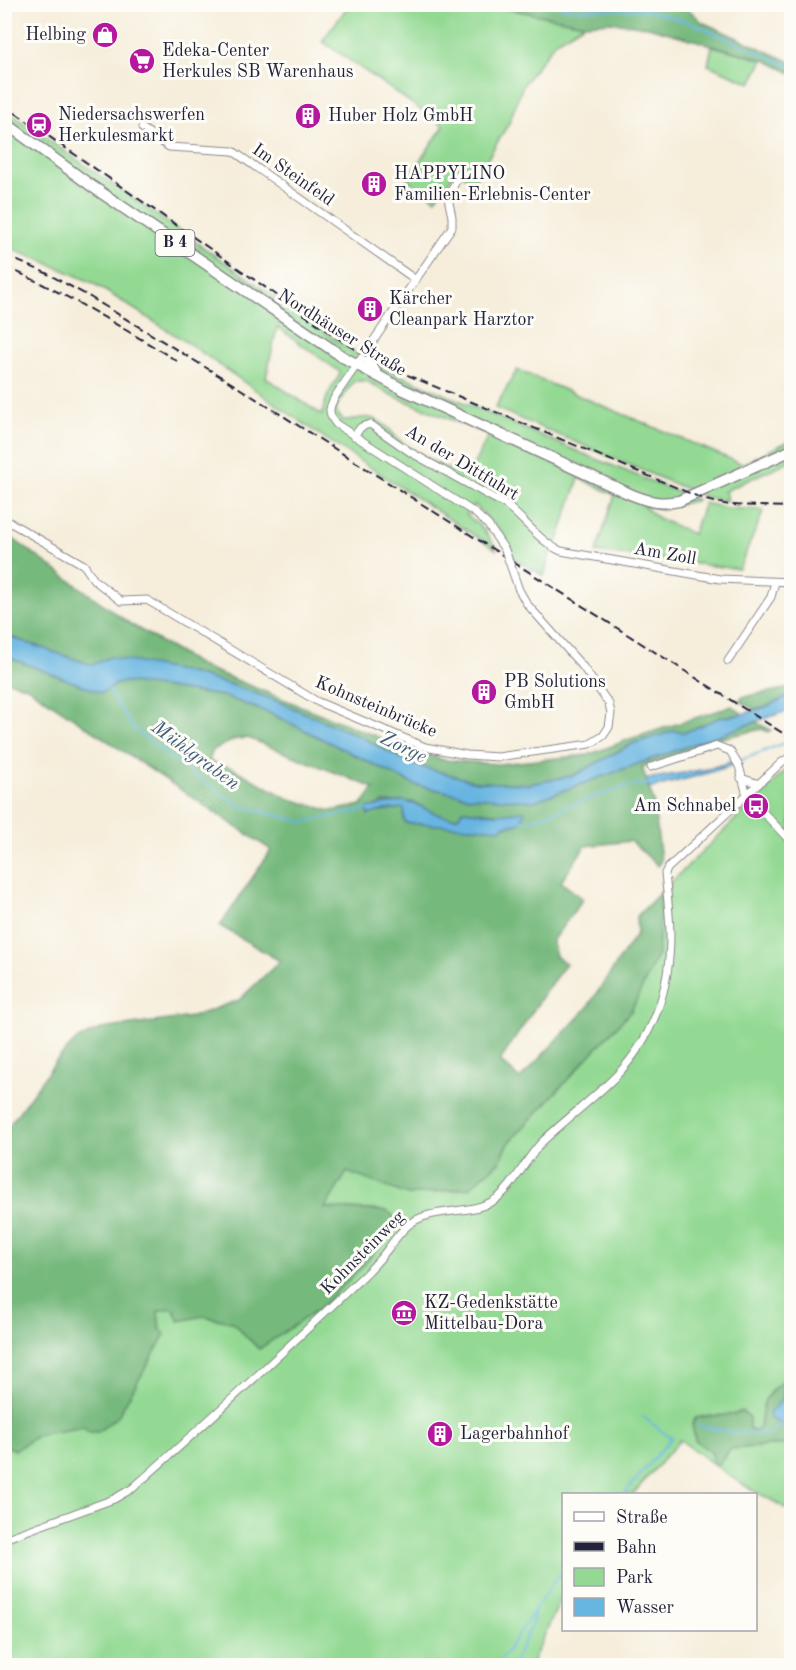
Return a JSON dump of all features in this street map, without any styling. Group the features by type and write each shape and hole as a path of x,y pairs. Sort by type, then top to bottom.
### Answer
{"main road":[{"name":"Nordhäuser Straße","path":"4,122 93,187 280,315 358,365 452,412 648,501 670,503 694,495 792,450"},
{"path":"370,348 368,360 378,376"}],"street":[{"name":"Im Steinfeld","path":"142,128 169,147 233,151 416,280"},
{"path":"358,365 452,227 448,198 461,170"},
{"name":"Kohnsteinbrücke","path":"4,519 84,565 94,580 121,601 147,600 318,702 417,744 467,755 498,757 591,744 603,736 611,720 609,704 577,660 527,604 497,536 480,517 336,424 330,416 329,409 336,395 358,365"},
{"name":"An der Dittfuhrt","path":"354,436 361,427 370,424 410,452 521,516 551,547"},
{"name":"Am Zoll","path":"551,547 561,551 720,579 792,582"},
{"path":"728,661 771,597 775,582"},
{"path":"651,767 717,746 730,751 737,763 747,795 792,843"},
{"name":"Kohnsteinweg","path":"4,1539 114,1499 133,1488 271,1364 370,1270 410,1223 430,1215 469,1210 487,1204 504,1191 541,1143 615,1077 647,1035 659,1011 668,971 670,936 665,873 668,867 792,756"},
{"path":"741,778 759,784"}],"green space":[{"path":"349,5 488,5 584,24 555,42 523,85 509,123 474,181 456,171 436,199 407,179 444,126 322,41"},
{"path":"488,5 684,5 702,22 791,62 791,73 765,60 648,27 612,22 584,24"},
{"path":"712,46 763,60 751,83 708,65"},
{"path":"11,114 357,354 395,373 697,500 661,509 642,505 658,518 693,534 704,503 727,508 764,510 739,569 596,552 615,495 579,478 557,543 551,551 544,576 513,558 502,533 475,505 466,514 484,530 497,550 317,433 188,343 93,283 5,247 4,123","holes":["277,327 340,372 326,399 322,415 266,378","354,381 367,381 389,394 489,435 467,477 411,449 385,425 376,420 368,418 343,420 336,412 338,403"]},
{"path":"517,370 742,464 791,440 791,460 725,491 727,501 705,497 495,408"},
{"path":"5,533 132,625 201,666 403,747 444,760 498,764 588,755 732,706 743,714 721,717 686,732 673,731 632,744 573,776 529,784 476,782 411,764 363,738 279,702 232,685 186,672 92,666 5,635"},
{"path":"5,656 102,693 116,684 125,682 223,696 272,714 415,785 471,797 534,801 756,722 771,730 768,732 762,729 726,737 642,767 653,800 661,860 658,866 631,841 585,846 561,882 583,899 552,941 556,956 566,964 500,1061 520,1079 587,1008 637,933 636,917 661,892 658,954 631,1011 509,1143 499,1162 469,1188 408,1195 347,1172 325,1208 387,1211 394,1216 385,1239 363,1266 321,1307 259,1349 232,1322 203,1316 179,1321 173,1308 158,1311 160,1329 165,1334 118,1416 98,1432 89,1432 83,1427 38,1435 15,1450 5,1445 5,1131 56,1061 78,1039 101,1029 192,1017 239,1000 280,961 220,926 271,850 27,687 5,680","holes":["248,738 374,788 362,805 331,811 287,798 234,769 209,761 213,750 236,739","412,802 442,817 458,817 463,810 524,816 518,824 504,826 407,823 404,820 405,808 369,814 382,803"]},
{"path":"791,688 791,695 766,707 754,709 739,701 742,697"},
{"path":"791,765 791,1376 768,1395 756,1431 749,1430 734,1414 696,1418 692,1424 695,1440 712,1453 725,1458 730,1449 791,1444 791,1511 740,1483 680,1440 634,1493 562,1493 562,1596 531,1665 5,1666 5,1445 15,1450 37,1435 83,1427 89,1432 160,1329 157,1311 173,1308 179,1321 203,1316 232,1322 259,1349 321,1307 363,1266 385,1239 387,1211 324,1208 347,1171 408,1195 469,1188 499,1162 509,1143 658,954 661,892"},
{"path":"791,1376 791,1444 730,1449 718,1465 712,1460 712,1453 695,1440 692,1424 696,1418 700,1417 734,1414 741,1411 749,1416 749,1430 756,1431 768,1395"}],"water":[{"path":"4,635 92,665 110,657 186,672 232,685 279,702 363,738 411,764 476,782 529,784 573,776 632,744 673,731 686,732 721,717 739,715 766,707 791,695 791,710 534,801 471,797 415,785 272,714 223,696 125,682 116,684 102,693 5,656"},
{"path":"734,761 735,764 724,768 649,789 646,779 707,769"},
{"path":"402,801 450,817 458,817 463,810 496,814 524,811 524,816 518,824 504,826 501,829 407,823 404,820 404,808 368,815 367,808"},
{"path":"791,1384 791,1418 783,1424 770,1419 770,1412 783,1399 782,1391"}],"waterway":[{"path":"550,4 573,9 647,10 692,23 792,67"},
{"name":"Mühlgraben","path":"107,688 134,729 186,770 241,806 304,822 369,809"},
{"path":"739,761 792,740"},
{"name":"Mühlgraben","path":"518,820 530,820 623,787 650,783"},
{"path":"642,1416 671,1438"},
{"path":"697,1424 725,1431 771,1433 784,1422"},
{"path":"625,1493 672,1437"},
{"path":"512,1666 532,1625 535,1609 562,1571"},
{"path":"497,1666 534,1611"}],"railway":[{"path":"4,105 374,361 706,500 729,505 792,507"},
{"path":"4,255 46,273 90,297 228,381 792,739"},
{"path":"4,266 71,299 177,361"}],"place":[{"name":"Helbing","path":"105,35"},
{"name":"Edeka-Center Herkules SB Warenhaus","path":"142,61"},
{"name":"Huber Holz GmbH","path":"308,116"},
{"name":"Niedersachswerfen Herkulesmarkt","path":"39,125"},
{"name":"HAPPYLINO Familien-Erlebnis-Center","path":"374,184"},
{"name":"Kärcher Cleanpark Harztor","path":"370,309"},
{"name":"PB Solutions GmbH","path":"484,692"},
{"name":"Am Schnabel","path":"756,806"},
{"name":"KZ-Gedenkstätte Mittelbau-Dora","path":"404,1313"},
{"name":"Lagerbahnhof","path":"440,1434"}],"water label":[{"name":"Zorge","path":"403,748"}]}
